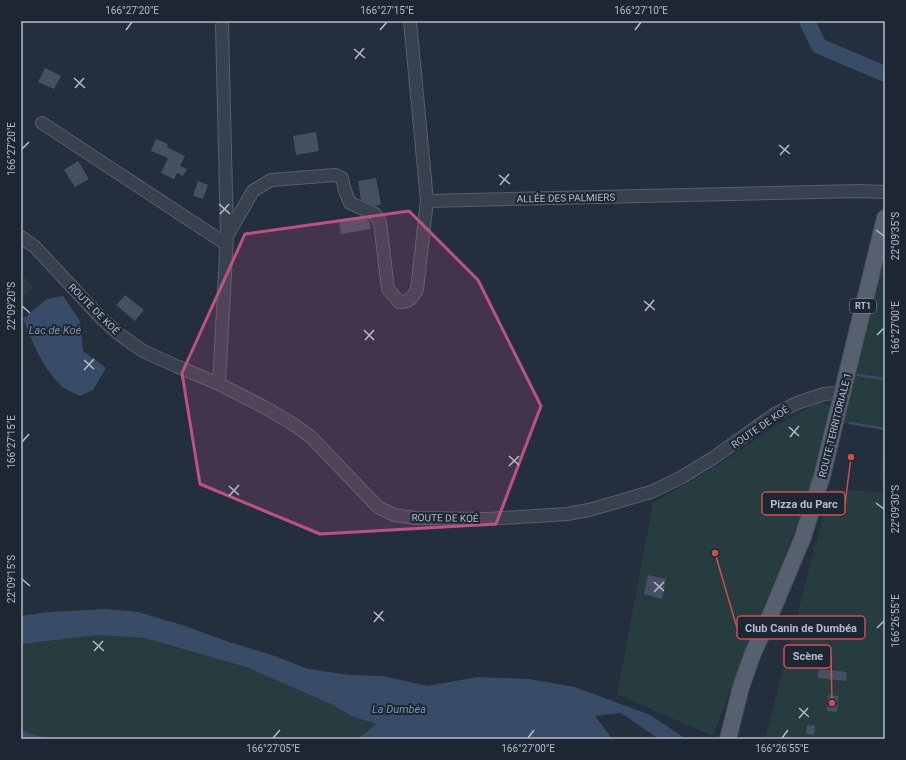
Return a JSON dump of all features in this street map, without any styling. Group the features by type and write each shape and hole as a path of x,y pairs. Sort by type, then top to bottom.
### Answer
{"main road":[{"name":"ROUTE TERRITORIALE 1","path":"728,739 741,687 753,654 803,537 822,476 885,218"}],"street":[{"path":"226,240 253,191 271,180 336,175 342,178 344,191 350,203 375,214 380,222 388,289 399,302 406,302 413,297 417,289 428,202 410,21"},
{"path":"219,384 226,240 222,26"},
{"path":"42,123 226,240"},
{"name":"ALLÉE DES PALMIERS","path":"428,202 858,191 885,192"},
{"name":"ROUTE DE KOÉ","path":"21,237 35,247 102,319 119,334 143,351 219,384 270,410 293,424 311,437 378,507 394,515 438,519 488,519 567,514 589,510 651,492 682,477 713,458 775,414 797,403 824,394 842,394"}],"highlighted area":[{"path":"409,211 478,280 541,406 496,524 320,534 200,484 182,373 245,234"}],"green space":[{"path":"885,254 885,487 880,477 883,429 841,423 868,312"},
{"path":"21,274 33,287 21,298"},
{"path":"819,402 833,406 797,527 754,629 713,736 617,694 653,503 719,464 777,425"},
{"path":"830,489 881,492 885,499 885,739 765,739"},
{"path":"99,635 145,638 246,667 331,704 351,716 376,724 358,739 51,739 21,731 21,644"}],"water":[{"name":"Lac de Koé","path":"63,296 80,321 83,351 106,368 93,390 80,396 63,387 50,373 39,356 23,319 47,299"},
{"name":"La Dumbéa","path":"106,609 138,612 275,656 308,669 350,675 383,676 427,686 478,677 529,679 575,687 650,715 686,739 659,739 621,713 595,716 613,739 358,739 376,724 351,716 331,704 246,667 145,638 99,635 21,644 21,616 49,612"},
{"path":"21,731 51,739 21,739"}],"building":[{"path":"45,68 61,76 54,89 38,82"},
{"path":"316,132 319,151 296,155 293,136"},
{"path":"156,139 168,144 167,147 185,156 180,166 187,169 183,176 177,173 174,179 161,173 168,158 151,151"},
{"path":"78,161 89,179 75,187 64,170"},
{"path":"376,178 381,204 375,206 361,200 358,181"},
{"path":"198,181 208,185 203,199 193,196"},
{"path":"363,217 369,220 371,229 341,234 339,221"},
{"path":"125,295 144,310 135,321 116,305"},
{"path":"648,575 666,579 662,599 644,594"},
{"path":"819,669 847,672 846,681 818,678"},
{"path":"828,695 838,696 837,712 827,711"},
{"path":"807,725 815,726 814,735 806,734"}],"waterway":[{"path":"807,21 819,46 885,74"},
{"path":"858,375 885,379"},
{"path":"850,423 885,429"}],"place":[{"name":"Pizza du Parc","path":"851,457"},
{"name":"Club Canin de Dumbéa","path":"715,553"},
{"name":"Scène","path":"832,703"}]}
